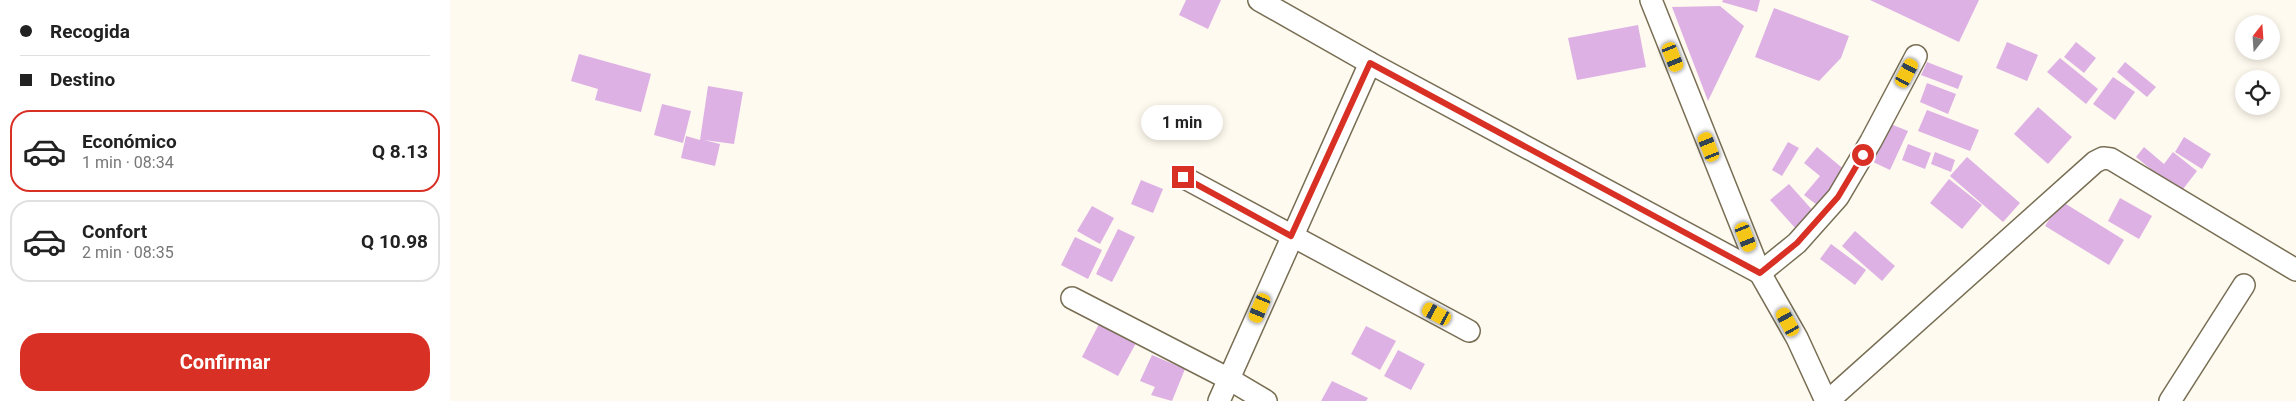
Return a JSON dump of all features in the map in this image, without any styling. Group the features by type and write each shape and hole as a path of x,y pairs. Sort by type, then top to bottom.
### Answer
{"street":[{"path":"1259,0 1370,63 1760,273"},
{"path":"1651,0 1760,273 1797,338 1827,401 2095,162 2103,158 2111,159 2296,270"},
{"path":"1760,273 1797,243 1838,197 1871,141 1916,56"},
{"path":"1219,401 1291,236 1370,63"},
{"path":"1183,177 1469,331"},
{"path":"2170,401 2244,285"},
{"path":"1072,298 1229,379 1266,401"}],"building":[{"path":"1186,0 1221,0 1208,29 1179,15"},
{"path":"1723,0 1760,0 1757,12 1722,2"},
{"path":"1870,0 1979,0 1959,42"},
{"path":"1720,6 1744,26 1708,101 1672,7"},
{"path":"1774,8 1849,36 1841,58 1819,81 1755,57"},
{"path":"1638,25 1646,67 1577,80 1568,38"},
{"path":"2007,42 2038,55 2027,81 1996,68"},
{"path":"2076,42 2096,58 2084,73 2064,57"},
{"path":"579,54 651,74 641,112 595,100 598,89 571,81"},
{"path":"2060,58 2098,89 2086,104 2047,72"},
{"path":"1927,62 1963,76 1958,89 1921,75"},
{"path":"2125,62 2156,87 2147,97 2117,72"},
{"path":"2113,77 2135,92 2115,120 2093,104"},
{"path":"1927,83 1956,94 1948,114 1920,102"},
{"path":"708,86 743,92 734,144 704,140 720,144 715,166 681,158 686,136 700,140"},
{"path":"662,104 691,111 683,143 654,135"},
{"path":"2038,107 2072,137 2048,164 2014,134"},
{"path":"1927,110 1979,130 1970,151 1918,131"},
{"path":"1888,123 1908,131 1890,170 1871,161"},
{"path":"2184,137 2211,154 2202,169 2175,152"},
{"path":"1788,142 1799,148 1782,176 1772,170"},
{"path":"1908,144 1931,153 1925,169 1902,160"},
{"path":"1817,147 1846,171 1817,205 1804,195 1820,176 1804,163"},
{"path":"2144,147 2164,164 2173,152 2197,171 2180,193 2136,157"},
{"path":"1935,152 1955,160 1951,172 1931,164"},
{"path":"1967,157 2020,203 2003,222 1950,176"},
{"path":"1949,179 1982,205 1962,229 1930,203"},
{"path":"1141,180 1163,189 1153,213 1131,204"},
{"path":"1789,184 1815,213 1796,229 1770,200"},
{"path":"2120,198 2152,216 2139,239 2108,221"},
{"path":"2061,201 2124,240 2109,265 2045,226"},
{"path":"1092,206 1114,218 1100,244 1077,231"},
{"path":"1118,229 1135,237 1112,282 1096,274"},
{"path":"1855,231 1895,266 1882,281 1842,246"},
{"path":"1075,237 1102,250 1088,279 1061,265"},
{"path":"1831,244 1866,270 1855,285 1820,259"},
{"path":"1099,324 1136,343 1118,376 1082,357"},
{"path":"1366,326 1396,341 1380,370 1351,354"},
{"path":"1398,350 1425,364 1411,390 1384,376"},
{"path":"1152,355 1185,369 1172,401 1151,395 1155,387 1140,381"},
{"path":"1332,381 1368,398 1366,401 1321,401"}],"route":[{"path":"1183,177 1291,236 1370,63 1760,273 1797,243 1838,197 1863,155"}]}
